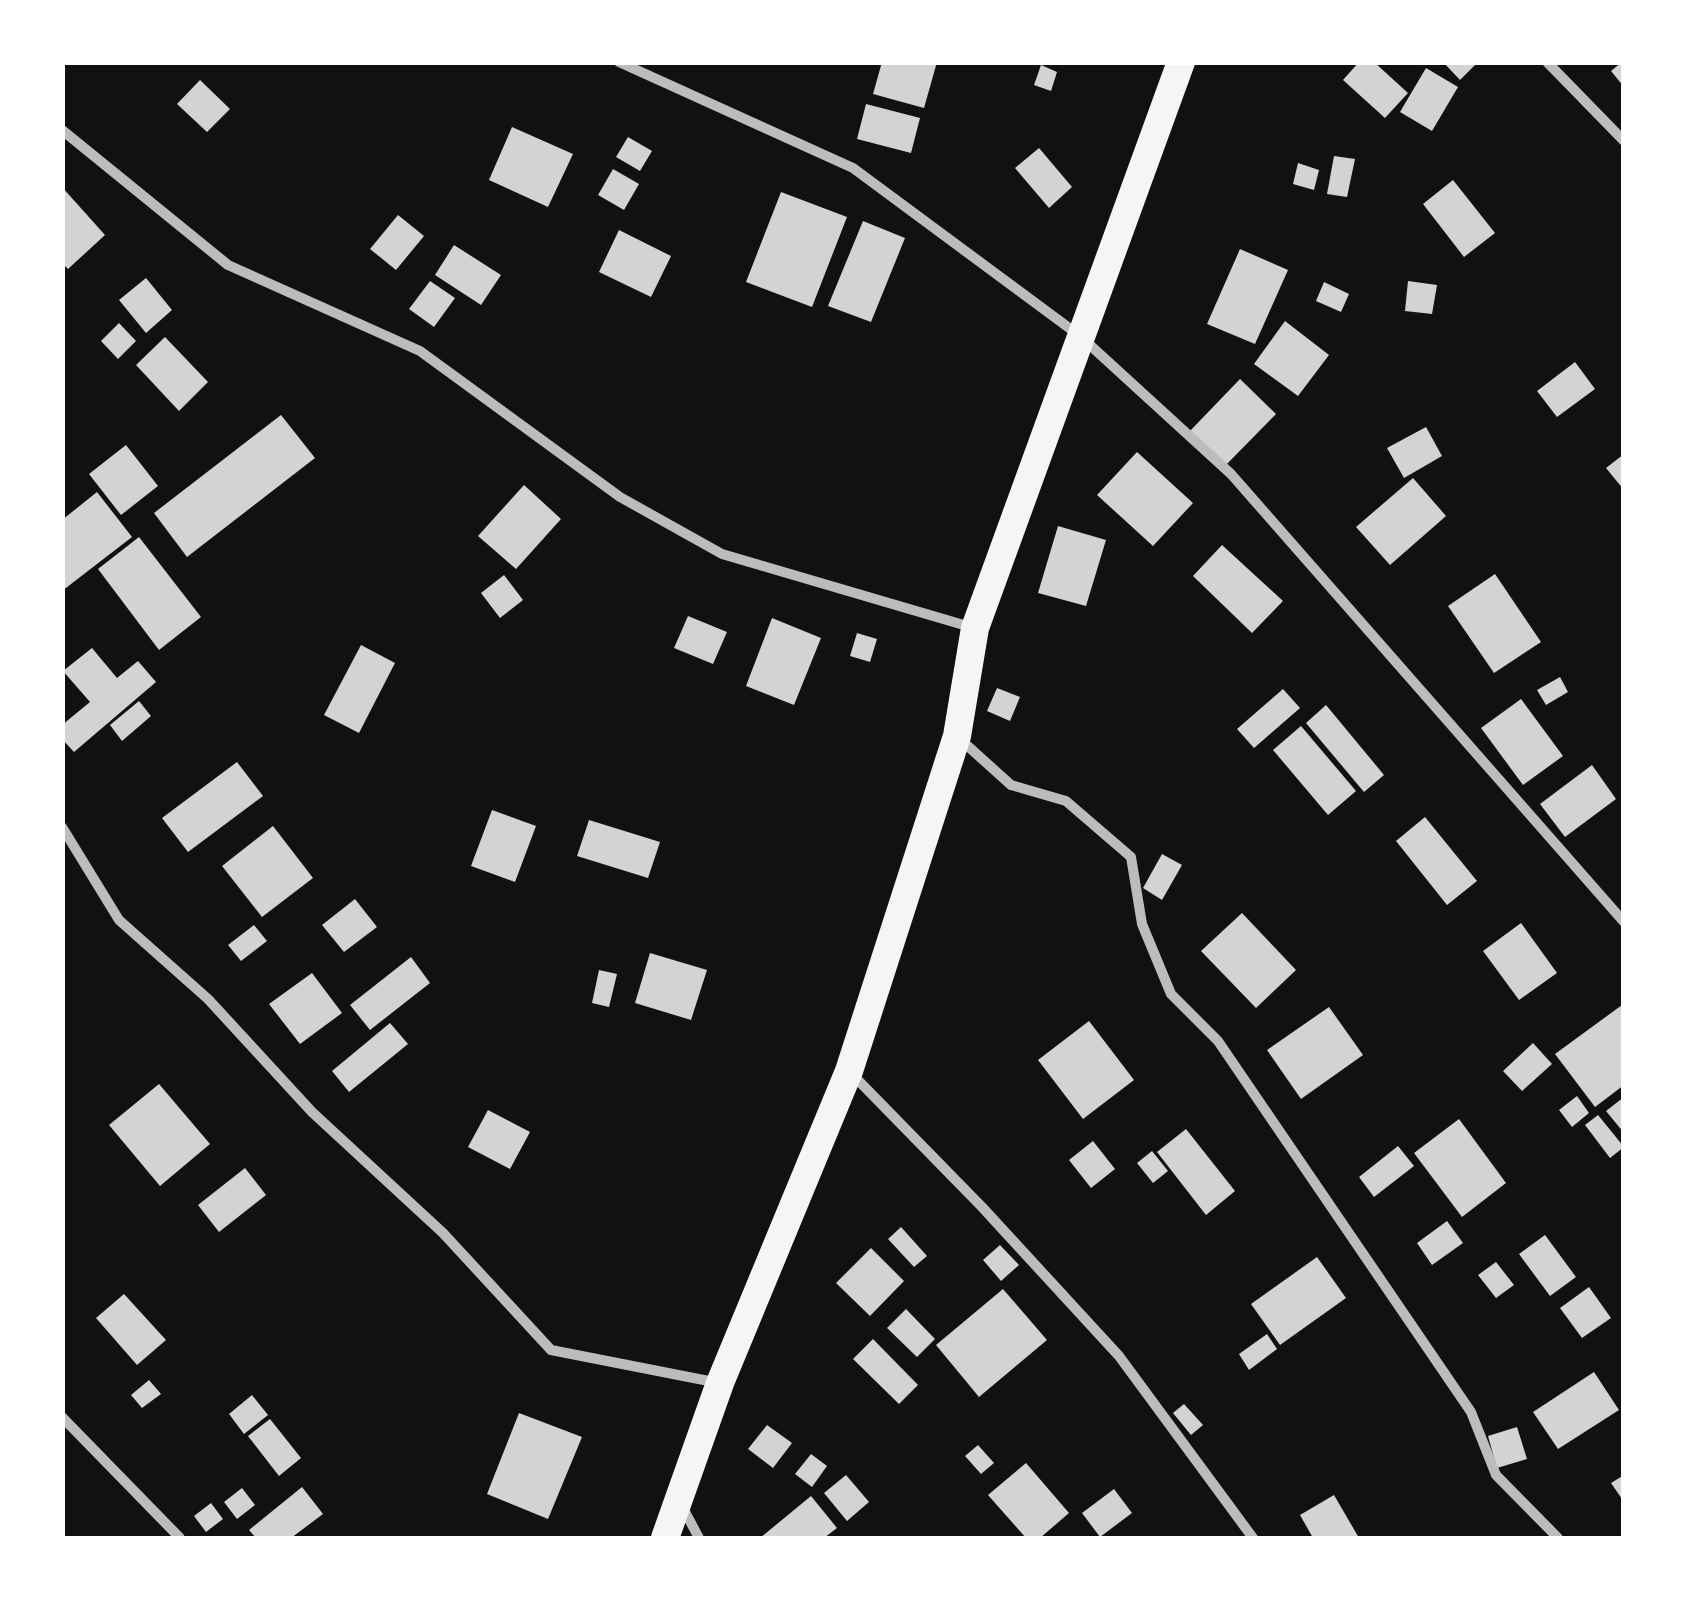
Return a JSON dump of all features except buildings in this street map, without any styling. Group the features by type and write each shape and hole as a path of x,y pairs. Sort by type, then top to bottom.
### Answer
{"highway":[{"path":"666,1538 720,1383 849,1072 957,736 975,628 1180,62"}],"street":[{"path":"620,62 853,168 1080,336 1231,474 1624,922"},
{"path":"1547,62 1624,141"},
{"path":"62,130 228,266 420,352 620,497 722,554 975,628"},
{"path":"957,736 1010,784 1066,801 1131,857 1142,924 1171,994 1218,1042 1471,1412 1496,1475 1558,1538"},
{"path":"62,827 119,920 208,999 312,1112 443,1233 551,1350 720,1383"},
{"path":"849,1072 982,1207 1119,1356 1253,1538"},
{"path":"62,1417 180,1538"},
{"path":"680,1503 699,1538"}]}
